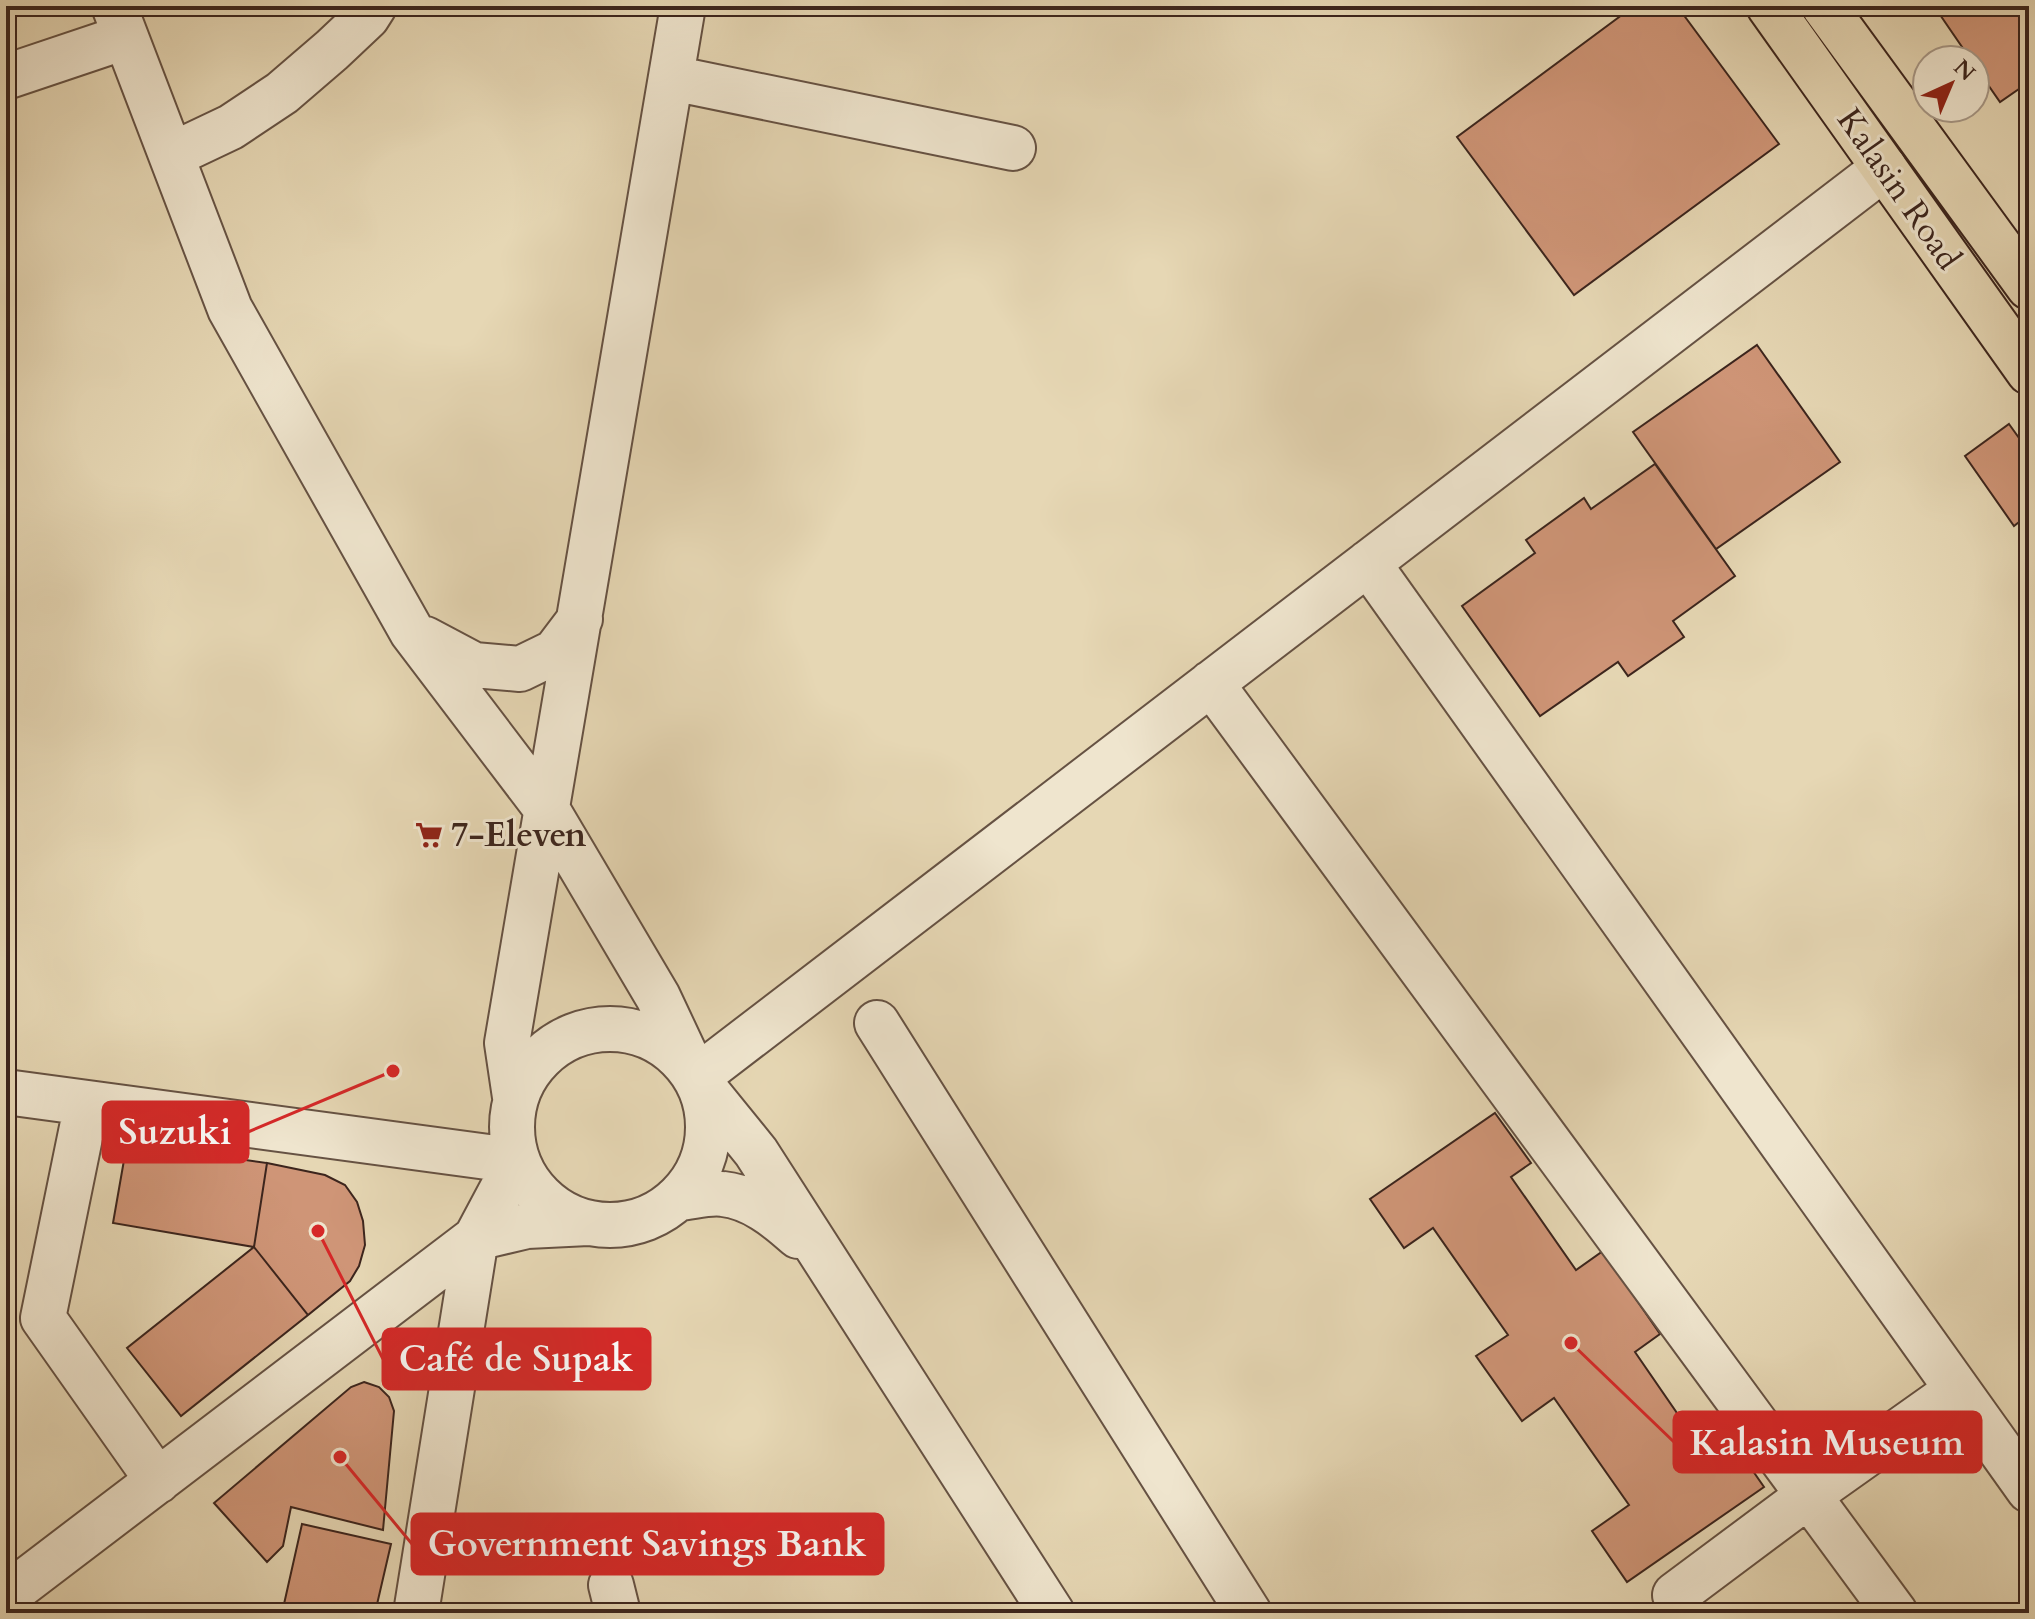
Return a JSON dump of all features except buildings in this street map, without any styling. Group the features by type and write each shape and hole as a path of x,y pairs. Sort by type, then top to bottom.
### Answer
{"main road":[{"name":"Kalasin Road","path":"1769,6 2029,372"},
{"name":"Kalasin Road","path":"1824,6 2029,287"}],"street":[{"path":"172,155 231,127 282,93 355,28 374,6"},
{"path":"515,1097 507,1043 683,6"},
{"path":"6,77 120,22 230,309 412,632 548,811 658,997 707,1109 708,1141 698,1172 679,1198 652,1216 621,1225 527,1226 476,1238 6,1596"},
{"path":"672,78 1013,148"},
{"path":"696,1078 1884,168"},
{"path":"1368,563 2029,1490"},
{"path":"412,632 474,665 520,669 555,652 580,619"},
{"path":"1211,683 1895,1613"},
{"path":"877,1023 1249,1613"},
{"path":"588,1223 558,1211 534,1190 517,1161 510,1129 515,1097 529,1068 553,1045 582,1031 615,1027 647,1035 675,1052 756,1152 1052,1613"},
{"path":"6,1092 517,1161"},
{"path":"87,1103 43,1318 158,1481"},
{"path":"416,1613 476,1238 517,1161"},
{"path":"679,1198 721,1193 747,1200 779,1219 823,1260"},
{"path":"1675,1595 1957,1390"}],"place":[{"name":"7-Eleven","path":"429,835"},
{"name":"Suzuki","path":"393,1071"},
{"name":"Café de Supak","path":"318,1231"},
{"name":"Kalasin Museum","path":"1571,1343"},
{"name":"Government Savings Bank","path":"340,1457"}]}
